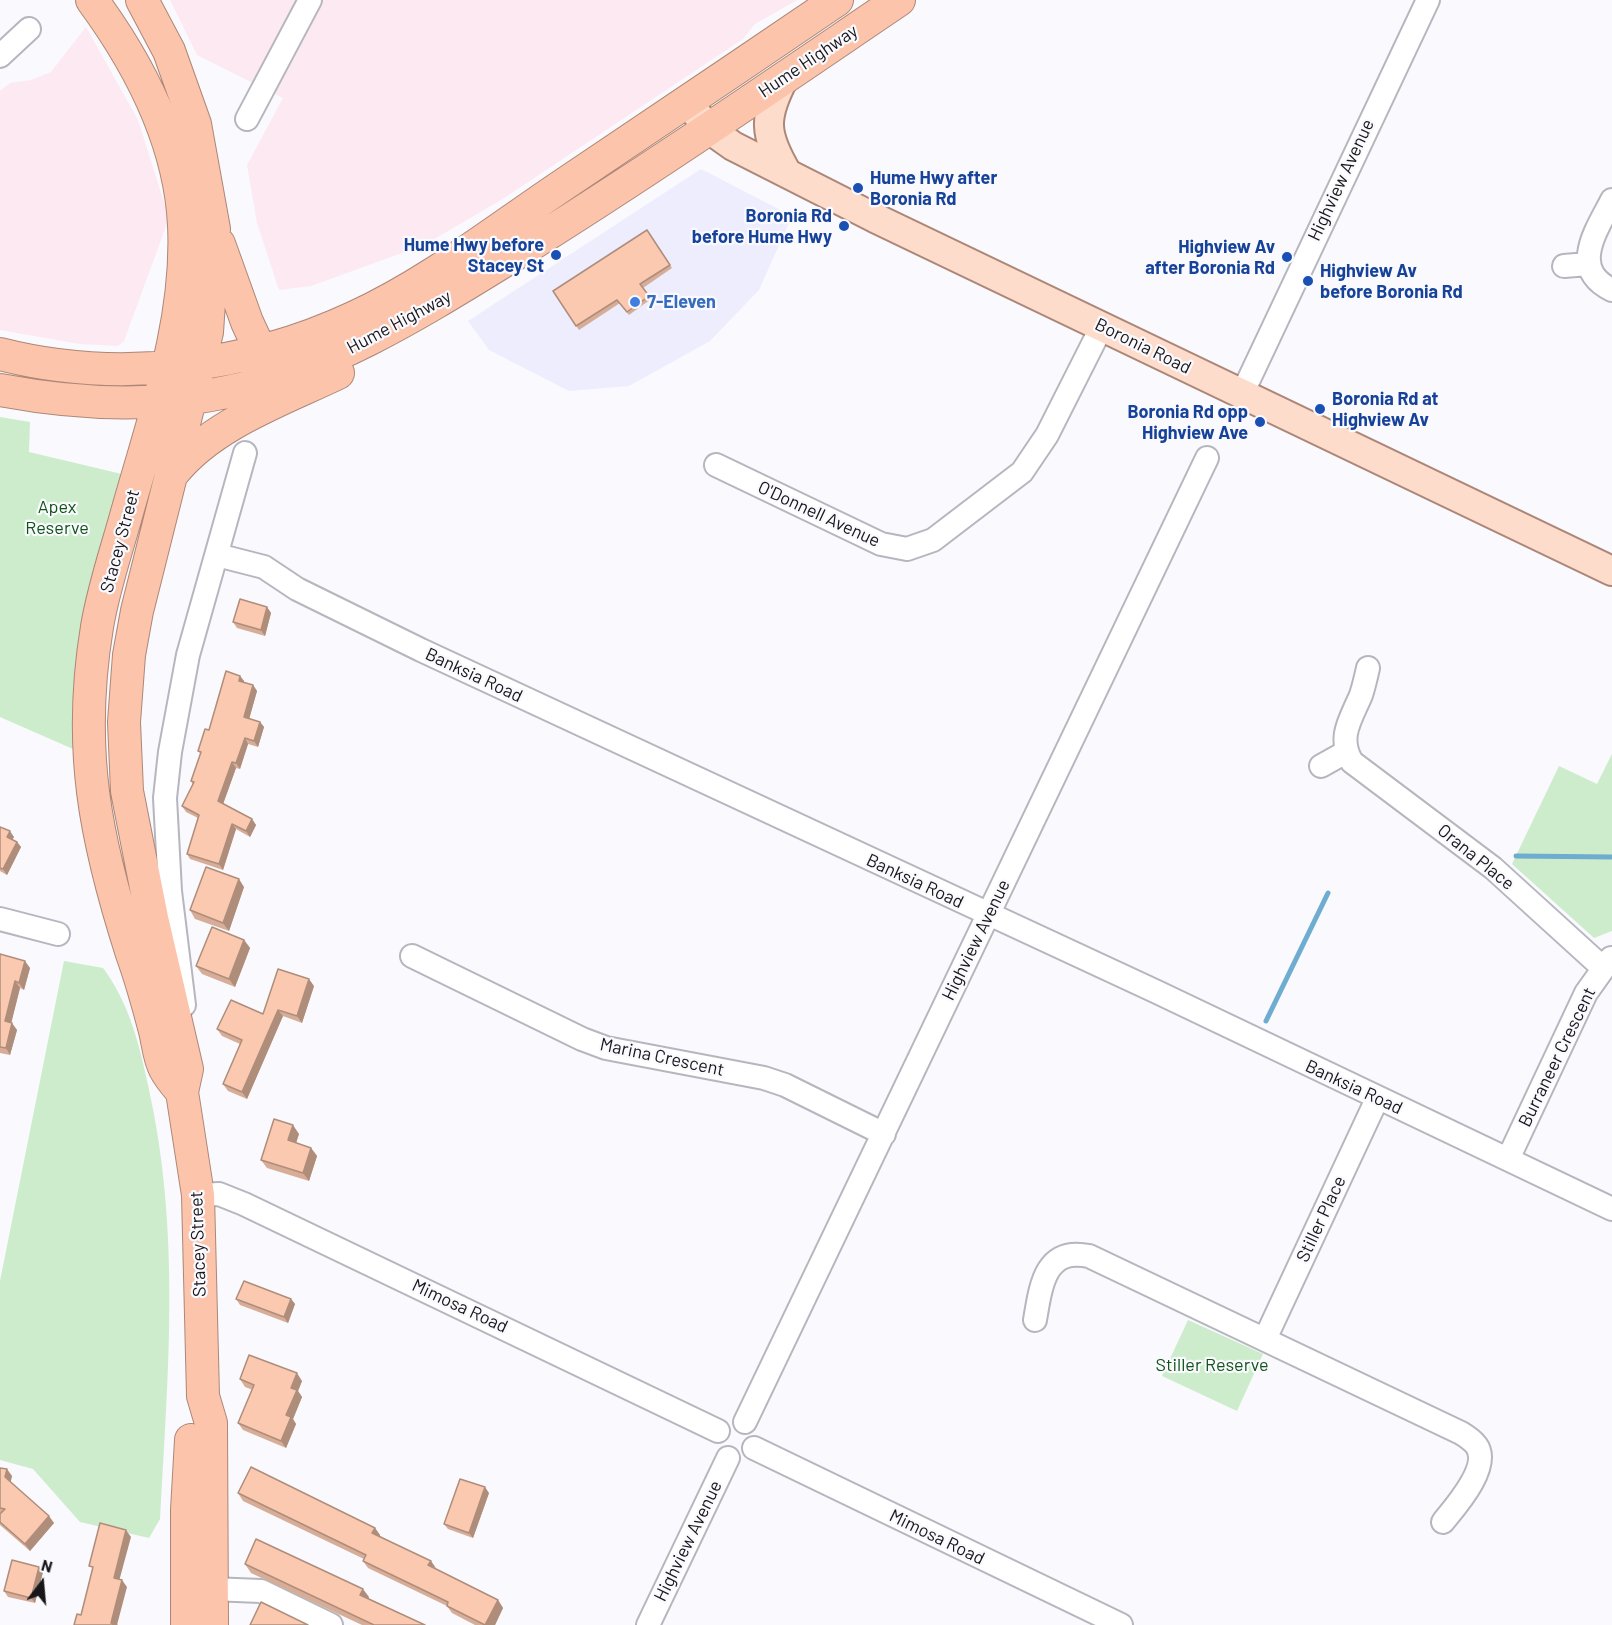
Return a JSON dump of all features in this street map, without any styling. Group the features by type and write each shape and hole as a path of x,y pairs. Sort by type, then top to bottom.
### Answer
{"highway":[{"name":"Stacey Street","path":"92,0 127,50 163,129 177,174 184,224 184,274 167,368 97,626 90,695 88,761 96,823 112,892 145,994 165,1068 182,1092"},
{"name":"Stacey Street","path":"142,0 169,51 195,124 214,229 207,332 140,601 129,655 124,752 127,791 138,853 187,1069 182,1092 198,1195 203,1396 211,1423 212,1625"},
{"name":"Hume Highway","path":"0,390 102,402 192,398 237,389 314,363 376,337 444,300 632,182 899,0"},
{"name":"Hume Highway","path":"0,354 95,369 167,368 260,350 325,330 379,305 449,262 687,102 824,4"},
{"path":"214,229 247,322 260,350"},
{"path":"172,473 183,460 217,435 356,364 444,300"},
{"name":"Stacey Street","path":"187,1625 187,1510 192,1420 203,1396"}],"main road":[{"path":"784,78 771,103 768,123 772,147 787,173"},
{"name":"Boronia Road","path":"687,102 709,129 733,146 1612,571"}],"street":[{"path":"247,119 310,0"},
{"name":"Highview Avenue","path":"1242,394 1428,0"},
{"path":"0,56 29,29"},
{"path":"1612,200 1589,249 1588,264 1592,276 1601,285 1612,290"},
{"path":"1564,266 1588,264"},
{"name":"O'Donnell Avenue","path":"716,465 880,544 896,549 920,546 978,508 1022,472 1047,435 1102,326"},
{"name":"Stacey Street","path":"184,1052 184,996 170,891 165,798 170,752 188,655 245,453"},
{"name":"Highview Avenue","path":"745,1422 1208,458"},
{"name":"Banksia Road","path":"218,555 264,567 297,588 421,650 1157,992 1377,1099 1612,1209"},
{"path":"1321,766 1346,752 1346,730 1362,693 1368,668"},
{"name":"Orana Place","path":"1346,752 1352,762 1368,775 1494,868 1607,963"},
{"path":"0,919 58,934"},
{"name":"Marina Crescent","path":"412,956 582,1039 606,1048 764,1078 785,1085 884,1134"},
{"name":"Burraneer Crescent","path":"1508,1159 1586,993 1607,963"},
{"name":"Stiller Place","path":"1265,1339 1377,1099"},
{"name":"Mimosa Road","path":"198,1195 219,1194 244,1204 718,1431"},
{"path":"1035,1320 1047,1275 1054,1263 1070,1246 1482,1442 1472,1484 1443,1522"},
{"path":"733,1420 745,1422 755,1433 754,1448 743,1458 728,1458 717,1446 718,1431 733,1420"},
{"name":"Mimosa Road","path":"754,1448 1121,1625"},
{"name":"Highview Avenue","path":"648,1625 728,1458"},
{"path":"211,1589 261,1591 331,1625"}],"shaded area":[{"path":"170,0 797,0 755,24 743,39 501,200 424,245 311,286 279,290 257,223 247,165 283,98 197,55"},
{"path":"86,27 138,120 169,218 124,341 118,346 80,344 0,330 0,91 10,83 31,80 51,72"},
{"path":"701,169 792,216 759,290 710,341 629,386 569,391 489,350 468,321"}],"green space":[{"name":"Apex Reserve","path":"0,417 30,422 29,452 126,475 77,689 73,749 0,717"},
{"path":"1612,754 1612,931 1594,938 1512,864 1559,766 1597,784"},
{"path":"64,961 103,968 120,995 141,1054 158,1139 165,1194 168,1247 168,1355 160,1519 149,1538 80,1522 33,1469 0,1460 0,1281"},
{"name":"Stiller Reserve","path":"1188,1320 1263,1354 1237,1411 1162,1376"}],"building":[{"path":"647,230 670,265 640,284 649,296 627,312 617,300 576,326 553,291"},
{"path":"240,599 267,607 261,630 233,622"},
{"path":"226,671 240,676 239,681 253,685 244,717 260,722 254,741 245,738 236,763 232,762 218,801 252,819 246,831 232,824 219,864 187,854 199,815 182,806 194,782 191,781 201,752 198,751 205,729 209,730"},
{"path":"0,827 10,831 7,837 17,842 3,869 0,868"},
{"path":"206,867 239,879 223,923 190,910"},
{"path":"212,927 244,940 229,979 196,966"},
{"path":"0,954 25,961 19,983 15,981 5,1021 12,1023 6,1048 0,1047"},
{"path":"278,969 309,979 297,1016 278,1010 242,1092 223,1084 242,1040 217,1029 231,1000 263,1014"},
{"path":"274,1119 293,1125 288,1140 311,1148 303,1173 261,1160"},
{"path":"244,1281 291,1299 284,1317 236,1299"},
{"path":"249,1355 297,1373 291,1388 297,1390 286,1415 291,1417 281,1441 238,1423 254,1385 240,1379"},
{"path":"251,1467 375,1528 372,1533 431,1561 428,1565 498,1600 485,1625 447,1606 448,1602 363,1561 366,1555 238,1493"},
{"path":"0,1468 7,1469 5,1477 49,1516 25,1544 0,1522 0,1514 5,1509 0,1508"},
{"path":"460,1479 485,1487 469,1533 444,1524"},
{"path":"100,1523 126,1530 114,1578 122,1580 111,1623 117,1625 74,1625 77,1614 81,1615 93,1567 89,1566"},
{"path":"256,1539 363,1589 360,1595 425,1625 374,1625 245,1564"},
{"path":"12,1560 39,1567 31,1598 4,1591"},
{"path":"261,1602 308,1625 250,1625"}],"waterway":[{"path":"1516,856 1612,857"},
{"path":"1266,1021 1328,893"}],"place":[{"name":"Hume Hwy after Boronia Rd","path":"858,188"},
{"name":"Boronia Rd before Hume Hwy","path":"844,226"},
{"name":"Hume Hwy before Stacey St","path":"556,255"},
{"name":"Highview Av after Boronia Rd","path":"1287,257"},
{"name":"Highview Av before Boronia Rd","path":"1308,281"},
{"name":"7-Eleven","path":"635,302"},
{"name":"Boronia Rd at Highview Av","path":"1320,409"},
{"name":"Boronia Rd opp Highview Ave","path":"1260,422"}]}
